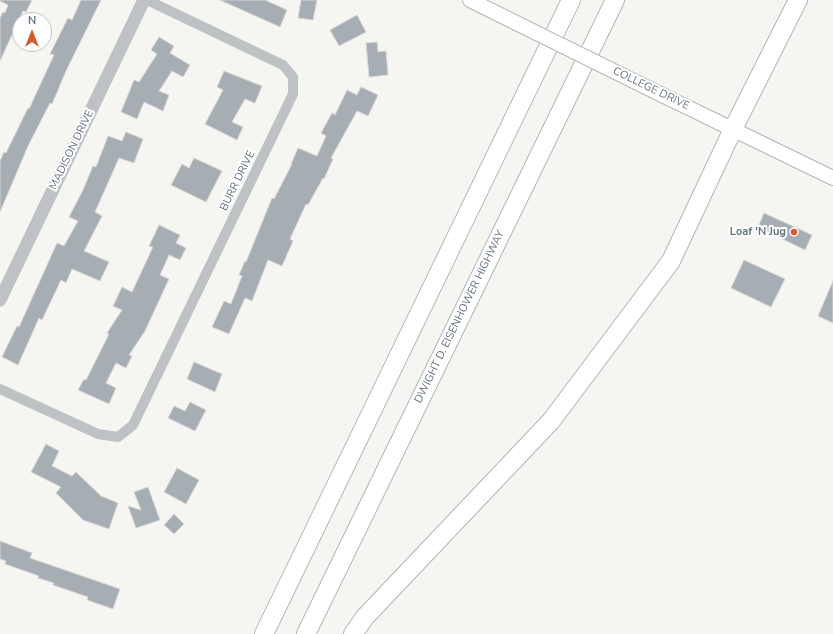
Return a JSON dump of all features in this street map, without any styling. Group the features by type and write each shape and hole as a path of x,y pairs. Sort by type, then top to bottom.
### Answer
{"highway":[{"path":"264,634 571,0"},
{"name":"DWIGHT D. EISENHOWER HIGHWAY","path":"306,634 615,0"},
{"path":"353,634 365,617 551,421 671,261 733,129 798,0"}],"main road":[{"name":"COLLEGE DRIVE","path":"475,2 833,178"}],"street":[{"name":"MADISON DRIVE","path":"0,300 146,0"},
{"name":"BURR DRIVE","path":"0,389 98,434 118,438 133,425 293,94 293,77 283,65 146,0"}],"building":[{"path":"32,0 26,12 12,12 12,35 0,61 0,18 3,12 5,13 8,5 0,1"},
{"path":"81,0 101,0 66,71 52,104 50,103 28,146 0,212 0,161 4,152 6,153 28,108 29,109 54,55 50,54 68,18 72,20"},
{"path":"220,0 265,0 287,10 280,27"},
{"path":"301,0 317,0 313,20 298,18"},
{"path":"357,15 366,32 339,46 330,30"},
{"path":"159,37 174,46 170,53 190,65 183,77 172,71 159,91 169,95 163,111 144,102 137,119 121,112 134,80 139,82 157,54 151,50"},
{"path":"377,42 378,52 386,51 388,75 369,77 366,43"},
{"path":"224,71 262,86 255,103 245,99 232,122 243,127 237,140 205,124 223,90 217,87"},
{"path":"361,87 378,95 368,116 357,111 331,158 333,159 324,179 323,178 308,205 306,204 290,239 293,241 282,266 268,260 252,301 245,298 229,334 212,327 224,301 231,304 242,276 239,275 245,261 246,262 272,198 274,199 292,164 298,148 317,156 326,136 321,133 332,113 335,115 347,90 357,95"},
{"path":"126,132 143,139 134,163 119,158 95,212 102,216 84,251 109,262 100,281 72,269 66,283 61,280 42,320 39,318 18,365 2,357 17,326 19,327 57,243 64,246 78,221 69,217 93,166 96,167 108,136 122,141"},
{"path":"194,158 222,171 206,202 171,185 182,164 189,168"},
{"path":"764,213 812,235 805,250 758,227"},
{"path":"159,225 180,235 176,243 186,248 180,260 169,255 160,275 169,279 145,331 129,355 132,356 126,368 116,363 106,383 116,388 109,404 78,390 84,379 86,380 109,334 107,333 122,310 113,306 122,287 132,292 153,247 149,246"},
{"path":"744,260 785,279 771,307 731,288"},
{"path":"833,281 833,323 818,316"},
{"path":"194,362 222,374 215,392 187,379"},
{"path":"190,402 206,410 195,431 168,418 174,406 185,411"},
{"path":"46,444 59,451 52,466 72,476 76,472 101,496 118,503 109,529 83,520 56,493 61,487 31,472"},
{"path":"177,468 199,480 186,504 164,492"},
{"path":"148,487 160,520 136,528 128,506 141,510 134,492"},
{"path":"174,514 184,524 174,534 164,525"},
{"path":"0,541 32,553 30,558 120,589 113,609 87,600 88,597 53,585 54,583 38,578 39,576 5,564 6,561 0,559"}],"place":[{"name":"Loaf 'N Jug","path":"794,232"}]}
